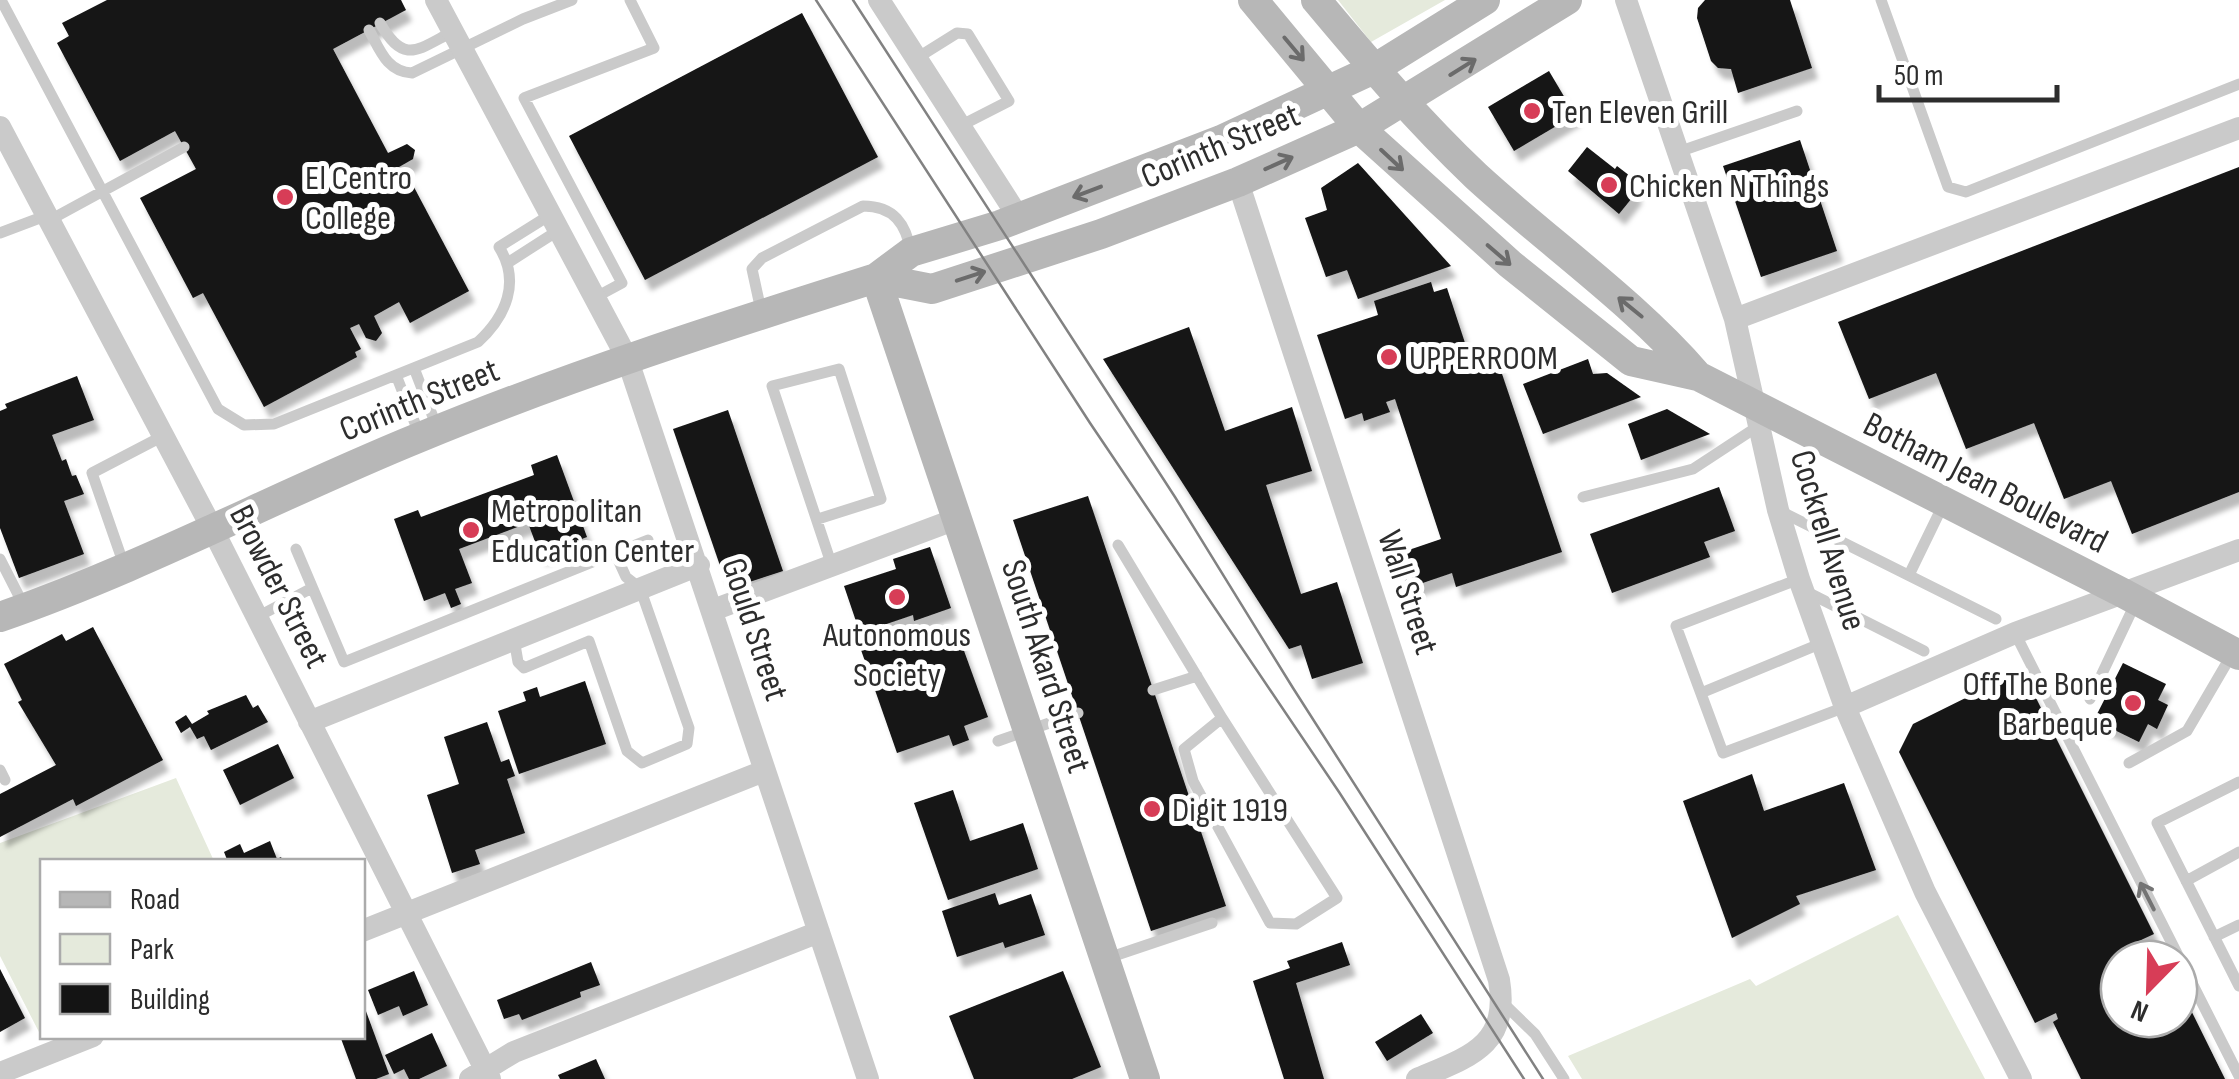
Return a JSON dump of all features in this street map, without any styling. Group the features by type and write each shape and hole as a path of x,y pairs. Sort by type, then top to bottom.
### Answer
{"main road":[{"name":"Botham Jean Boulevard","path":"1253,0 1359,128 1510,264 1632,361 1698,376"},
{"name":"Botham Jean Boulevard","path":"1316,0 1403,103 1474,174 1662,334 1698,376 1758,416 1944,503 2236,653"},
{"name":"Corinth Street","path":"13,612 126,568 429,433 628,358 876,278 911,252 1019,218 1221,140 1374,68 1485,0"},
{"name":"Corinth Street","path":"876,278 932,288 1101,234 1238,182 1359,128 1567,0"},
{"name":"South Akard Street","path":"876,278 1145,1079"}],"street":[{"name":"Gould Street","path":"436,0 628,358 868,1079"},
{"path":"879,0 1019,218"},
{"name":"Cockrell Avenue","path":"1626,0 1735,319 1778,510 1845,707 1925,892 2022,1079"},
{"name":"Browder Street","path":"0,127 213,530 408,913 482,1076"},
{"path":"1735,319 2239,128"},
{"name":"Wall Street","path":"1238,182 1499,980 1500,1013"},
{"path":"713,610 959,518"},
{"path":"1845,707 2005,626 2129,596 2239,550"},
{"path":"309,722 699,564"},
{"path":"365,930 764,771"},
{"path":"482,1076 514,1052 819,932"},
{"path":"1425,1077 1464,1060 1487,1043 1500,1013"},
{"path":"0,1073 85,1039"}],"lane":[{"path":"1,0 218,408 244,425 274,424 478,342 506,307 510,285 508,262 499,247 555,222"},
{"path":"457,41 419,70 404,73 390,66 375,26 405,51 420,50 457,41 572,0"},
{"path":"596,297 622,282 524,98 654,48 630,0"},
{"path":"1882,0 1948,187 1966,192 2239,84"},
{"path":"917,58 957,33 968,34 1010,101 962,125"},
{"path":"1678,152 1797,111"},
{"path":"0,233 46,218 184,147"},
{"path":"762,315 752,270 762,258 863,206 876,206 892,213 907,230 911,252"},
{"path":"508,262 555,222"},
{"path":"414,368 429,433"},
{"path":"818,520 882,498 839,369 772,386 832,566"},
{"path":"396,375 429,433"},
{"path":"1584,497 1694,468 1758,416"},
{"path":"126,568 92,473 163,436"},
{"path":"1909,576 1944,503"},
{"path":"1778,510 2005,626 2239,1076"},
{"path":"296,548 344,662 648,540"},
{"path":"1118,545 1336,898 1296,924 1270,923 1193,781 1184,749 1222,718"},
{"path":"514,639 518,662 524,668 588,640 626,751 642,763 687,744 689,728 640,588 626,576 615,552"},
{"path":"0,558 13,612"},
{"path":"1845,707 1723,752 1676,626 1801,585 1924,651"},
{"path":"256,617 312,588"},
{"path":"2090,698 2129,596"},
{"path":"1701,693 1823,642"},
{"path":"2129,763 2188,731 2236,653"},
{"path":"1153,690 1196,676"},
{"path":"998,741 1078,713"},
{"path":"2239,782 2157,823 2239,986"},
{"path":"2186,881 2239,852"},
{"path":"1105,958 1212,922"},
{"path":"2214,937 2239,924"},
{"path":"1500,1013 1536,1034 1564,1079"}],"green space":[{"path":"1338,0 1445,0 1371,42"},
{"path":"176,778 213,859 40,859 40,1034 0,956 0,843"},
{"path":"1898,915 1985,1079 1582,1079 1568,1056 1750,979 1756,986"}],"building":[{"path":"107,0 401,0 406,10 333,49 388,153 407,144 415,150 413,159 399,167 403,176 407,174 469,291 410,323 399,302 374,316 382,333 376,341 366,338 359,324 350,328 361,349 355,352 357,357 264,407 203,293 193,298 140,198 196,169 175,131 120,161 57,43 69,36 62,23"},
{"path":"1705,0 1790,0 1812,68 1738,93 1731,69 1718,68 1711,61 1697,18 1698,8"},
{"path":"802,13 878,157 645,280 569,136"},
{"name":"Ten Eleven Grill","path":"1549,71 1575,115 1514,151 1488,107"},
{"path":"1800,140 1837,251 1761,277 1723,166"},
{"name":"Chicken N Things","path":"1587,147 1630,176 1636,193 1619,214 1568,171"},
{"path":"1358,163 1451,266 1358,299 1347,270 1326,277 1305,218 1327,210 1321,188"},
{"path":"2239,167 2239,492 2132,534 2111,481 2064,499 2034,423 1966,449 1936,373 1869,399 1838,322"},
{"path":"1431,282 1434,292 1447,288 1466,356 1485,350 1490,365 1498,362 1562,552 1456,587 1452,573 1408,588 1397,554 1441,539 1395,399 1386,402 1390,412 1364,421 1362,413 1345,419 1317,335 1378,315 1374,301"},
{"path":"1189,327 1225,431 1292,407 1312,471 1266,485 1301,594 1337,582 1363,663 1312,679 1301,645 1289,649 1103,359"},
{"path":"1588,359 1593,374 1607,373 1641,397 1543,434 1523,384"},
{"path":"77,376 94,420 52,435 62,461 66,459 84,494 64,501 84,554 19,578 0,528 0,411 7,408 5,404"},
{"path":"1667,409 1710,434 1641,460 1628,424"},
{"path":"728,410 783,571 728,589 673,429"},
{"path":"557,455 587,537 540,555 528,523 459,549 472,583 455,589 461,604 451,608 445,593 424,601 394,519 418,510 421,517 534,475 531,465"},
{"path":"1719,487 1735,531 1704,542 1710,557 1612,593 1590,534"},
{"name":"Digit 1919","path":"1088,496 1226,906 1151,931 1013,520"},
{"name":"Autonomous Society","path":"930,547 951,608 914,621 913,615 860,633 844,586 896,569 893,559"},
{"path":"955,626 988,717 964,726 969,740 953,746 949,735 897,753 861,650 895,638 897,646"},
{"path":"93,627 163,760 76,806 73,799 0,837 0,794 56,765 18,702 22,700 4,664 62,634 66,641"},
{"name":"Off The Bone Barbeque","path":"2123,663 2166,684 2158,700 2168,705 2157,729 2148,724 2139,742 2094,720"},
{"path":"2022,670 2154,934 2143,939 2099,939 2099,1039 2199,1039 2199,1026 2225,1079 2081,1079 2053,1022 2058,1019 2056,1013 2035,1023 1899,752 1913,724"},
{"path":"585,681 606,744 519,774 498,711 526,701 523,692 537,687 540,697"},
{"path":"246,695 268,722 211,750 204,736 197,739 190,727 181,733 175,722 186,715 192,724 209,714 207,711"},
{"path":"487,722 501,762 509,759 515,776 507,779 525,833 475,850 480,864 452,873 427,795 459,784 444,737"},
{"path":"278,744 294,778 240,805 223,770"},
{"path":"1752,774 1764,811 1844,783 1876,870 1796,896 1800,904 1732,938 1683,801"},
{"path":"953,790 970,841 1023,823 1038,869 948,900 914,803"},
{"path":"270,841 277,859 227,859 224,852 240,844 244,853"},
{"path":"995,893 999,905 1031,894 1045,935 1005,948 1003,942 957,957 942,911"},
{"path":"1342,942 1350,965 1296,983 1324,1079 1284,1079 1253,981 1290,968 1287,961"},
{"path":"591,962 600,985 580,992 581,997 522,1020 519,1014 504,1019 497,1000"},
{"path":"0,969 25,1018 0,1032"},
{"path":"414,971 428,1005 403,1016 399,1006 378,1015 368,990"},
{"path":"1063,971 1101,1067 1072,1079 974,1079 949,1016"},
{"path":"365,1008 389,1074 356,1079 341,1039 365,1039"},
{"path":"1421,1014 1433,1033 1387,1061 1375,1042"},
{"path":"432,1033 447,1066 419,1079 409,1079 404,1069 394,1074 385,1055"},
{"path":"596,1059 605,1079 560,1079 558,1075"}],"tram line":[{"path":"816,0 1524,1079"},
{"path":"853,0 1175,497 1543,1079"}],"place":[{"name":"Ten Eleven Grill","path":"1532,111"},
{"name":"Chicken N Things","path":"1609,185"},
{"name":"El Centro College","path":"285,197"},
{"name":"UPPERROOM","path":"1389,357"},
{"name":"Metropolitan Education Center","path":"471,530"},
{"name":"Autonomous Society","path":"897,597"},
{"name":"Off The Bone Barbeque","path":"2133,703"},
{"name":"Digit 1919","path":"1152,809"}]}
